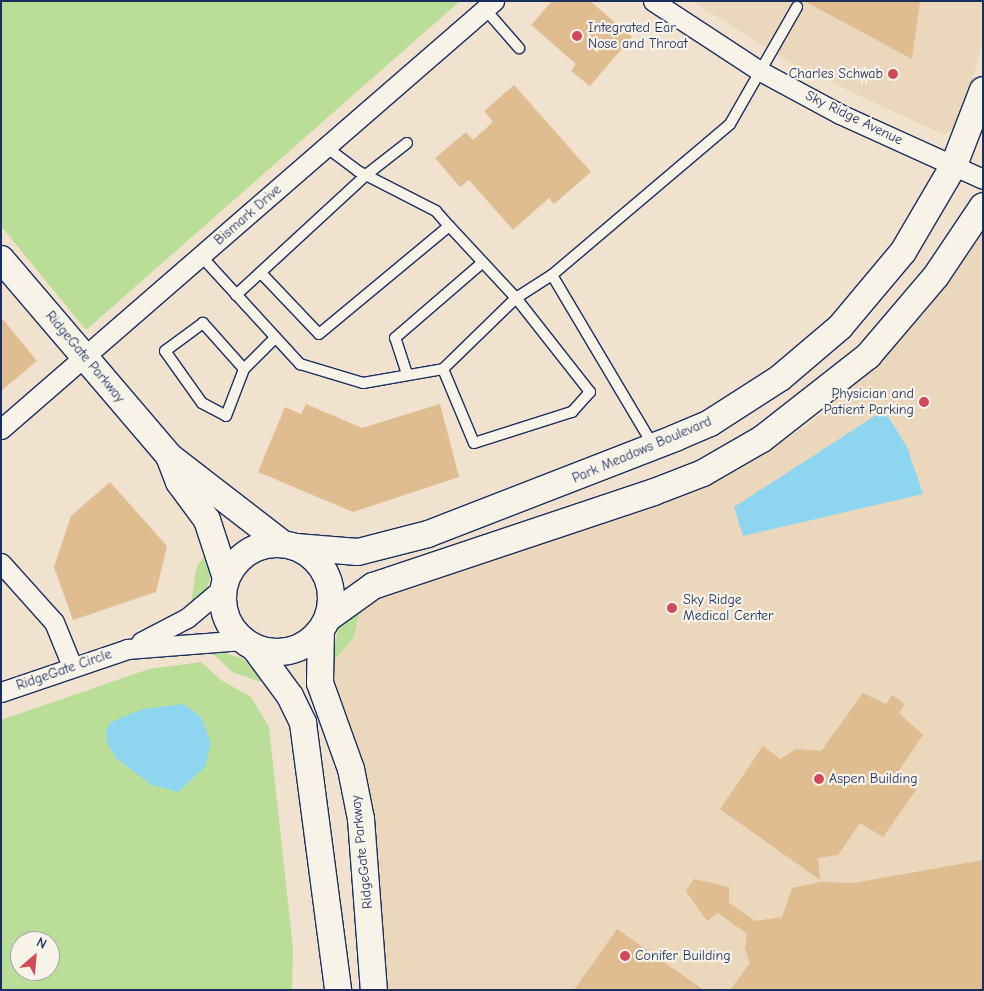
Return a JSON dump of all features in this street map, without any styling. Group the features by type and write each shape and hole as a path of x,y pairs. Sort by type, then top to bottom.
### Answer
{"main road":[{"name":"Park Meadows Boulevard","path":"290,546 358,552 385,547 654,446 710,423 814,352 866,300 903,252 954,165 983,90"},
{"path":"249,644 291,650 373,586 654,492 703,473 762,439 804,411 868,356 936,276 983,206"},
{"name":"RidgeGate Parkway","path":"1,259 169,456 324,571 331,594 324,624 320,683 351,770 361,819 374,990"},
{"name":"RidgeGate Parkway","path":"169,456 179,482 207,520 225,583 228,621 249,644 290,696 302,723 338,990"},
{"path":"225,583 246,553 290,546"}],"street":[{"name":"Sky Ridge Avenue","path":"653,1 760,71 840,114 983,179"},
{"name":"Bismark Drive","path":"1,429 490,5"},
{"path":"1,563 54,622 72,666"},
{"name":"RidgeGate Circle","path":"1,692 72,666 127,649 187,618 225,583"},
{"name":"RidgeGate Circle","path":"127,649 249,644"}],"lane":[{"path":"490,5 519,48"},
{"path":"201,256 274,338 300,364 363,383 443,369 516,298 552,275 730,124 796,6"},
{"path":"236,295 366,175 407,143"},
{"path":"326,147 366,175 436,211 516,298 590,392 572,412 474,443 443,369"},
{"path":"260,273 319,334 449,226"},
{"path":"407,374 395,338 483,262"},
{"path":"552,275 654,446"},
{"path":"244,369 203,323 165,351 202,403 226,416 244,369 274,338"}],"shaded area":[{"name":"Charles Schwab","path":"692,1 983,1 983,41 962,116 956,128 944,135 794,65"},
{"name":"Sky Ridge Medical Center","path":"983,226 983,990 382,990 348,737 329,666 353,639 362,603 483,557 648,510 728,475 771,449 812,422 879,361 932,302"}],"green space":[{"path":"1,1 460,1 86,330 1,226"},
{"path":"208,549 210,580 204,595 191,604 196,569"},
{"path":"362,603 353,639 329,666 339,627"},
{"path":"208,649 242,658 270,685 232,672"},
{"path":"201,662 221,680 251,697 269,727 293,949 292,990 1,990 1,720 149,669"}],"water":[{"path":"884,410 907,447 923,494 743,536 734,507"},
{"path":"183,704 201,717 211,743 205,767 178,792 152,785 117,759 107,743 106,731 111,722 143,709"}],"building":[{"path":"552,1 590,1 632,37 590,86 571,71 576,64 531,25"},
{"path":"804,1 920,1 912,59"},
{"path":"514,85 591,172 554,204 549,198 513,230 469,180 460,187 435,158 466,132 473,140 493,122 484,111"},
{"path":"1,317 37,361 1,391"},
{"path":"306,404 362,428 440,404 459,477 353,512 258,472 285,407 301,414"},
{"path":"110,482 167,546 156,592 73,620 54,567 71,516"},
{"name":"Aspen Building","path":"863,693 886,704 892,695 905,704 899,713 923,735 896,775 916,790 883,837 860,823 838,855 818,858 820,880 720,809 763,746 780,759 796,749 821,751"},
{"path":"983,860 983,990 730,990 750,963 745,949 747,934 718,913 707,921 686,891 694,879 729,887 729,903 755,921 782,917 792,888 820,882 853,883"},
{"name":"Conifer Building","path":"617,929 661,960 704,990 574,990"}],"place":[{"name":"Integrated Ear Nose and Throat","path":"577,36"},
{"name":"Charles Schwab","path":"893,74"},
{"name":"Physician and Patient Parking","path":"924,402"},
{"name":"Sky Ridge Medical Center","path":"672,608"},
{"name":"Aspen Building","path":"819,779"},
{"name":"Conifer Building","path":"625,956"}]}
